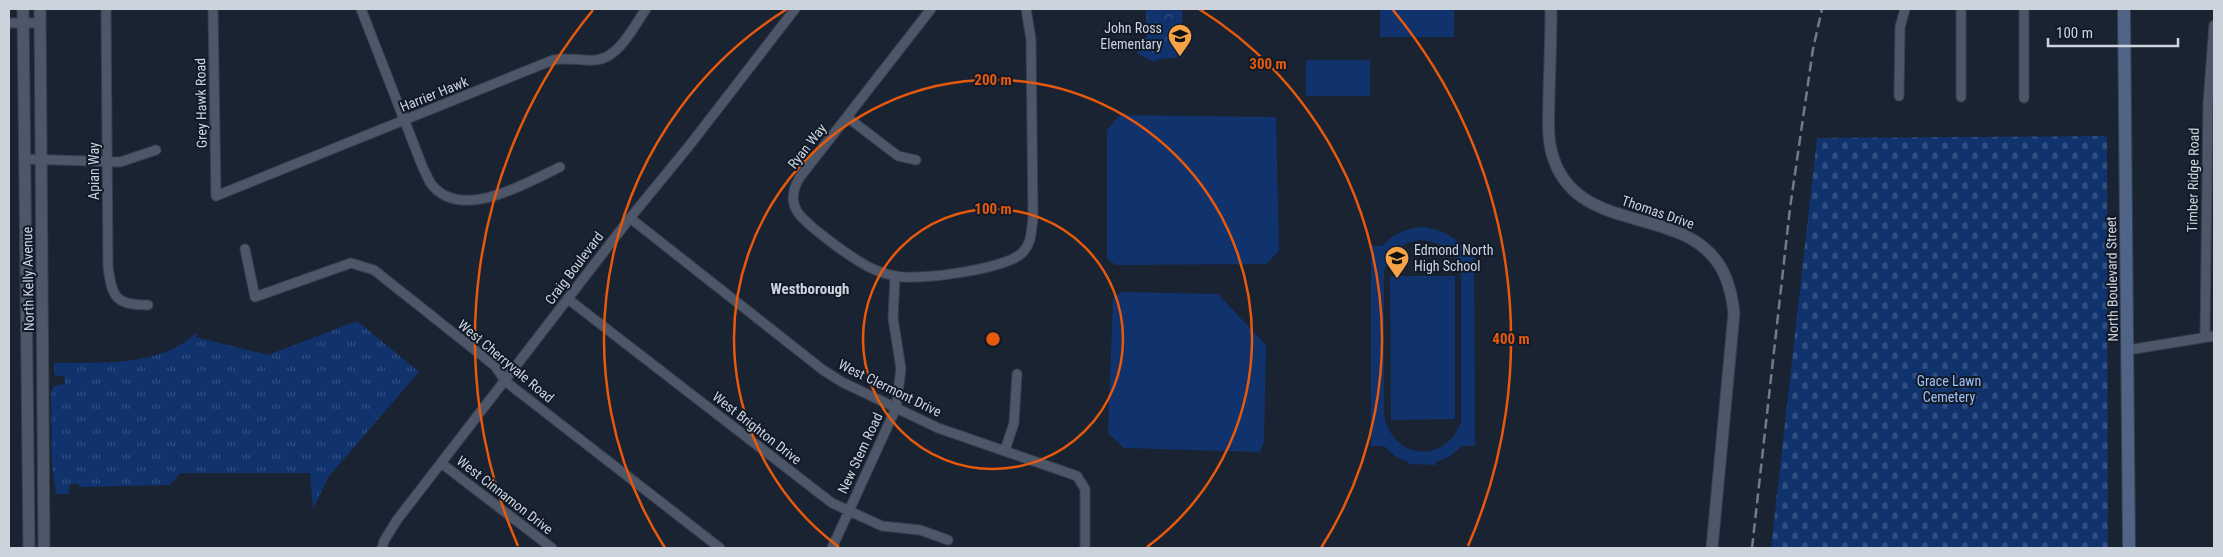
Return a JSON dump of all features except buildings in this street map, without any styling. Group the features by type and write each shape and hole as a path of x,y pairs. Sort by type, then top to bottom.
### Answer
{"main road":[{"name":"North Boulevard Street","path":"2124,9 2129,548"}],"street":[{"name":"North Kelly Avenue","path":"23,9 29,548"},
{"name":"North Kelly Avenue","path":"40,9 44,548"},
{"name":"Apian Way","path":"106,9 108,267 110,282 114,295 122,302 132,306 148,306"},
{"name":"Grey Hawk Road","path":"213,9 216,196"},
{"path":"361,9 423,168 432,185 443,194 457,199 472,200 493,197 560,167"},
{"name":"Harrier Hawk","path":"216,196 553,60 575,58 597,60 608,56 618,48 646,9"},
{"name":"Craig Boulevard","path":"382,548 384,541 397,520 630,218 689,146 795,9"},
{"name":"Ryan Way","path":"895,276 861,262 809,224 795,209 793,192 796,184 931,9"},
{"path":"895,276 920,277 1006,263 1023,252 1030,241 1032,218 1030,39 1026,9"},
{"name":"Thomas Drive","path":"1551,9 1549,138 1554,160 1564,178 1581,196 1603,210 1682,234 1695,241 1719,263 1731,294 1734,313 1712,548"},
{"path":"1899,96 1900,27 1905,9"},
{"path":"1961,9 1961,97"},
{"path":"2024,9 2024,98"},
{"path":"9,23 40,23"},
{"name":"Timber Ridge Road","path":"2210,336 2208,88 2214,25"},
{"path":"846,118 898,156 916,160"},
{"path":"24,159 120,162 156,150"},
{"name":"West Clermont Drive","path":"630,218 823,370 842,382 938,428 1077,476 1085,489 1085,548"},
{"name":"West Cherryvale Road","path":"245,249 255,297 338,266 351,263 374,270 495,366 505,381 720,548"},
{"name":"New Stem Road","path":"832,548 896,408 901,369 892,318 895,276"},
{"name":"West Brighton Drive","path":"568,299 832,503 882,526 920,530 948,540"},
{"path":"2128,350 2210,336"},
{"path":"1005,450 1014,423 1017,374"},
{"name":"West Cinnamon Drive","path":"441,463 552,548"}],"green space":[{"path":"1146,9 1182,9 1183,57 1159,59 1153,62 1137,53 1137,39 1147,38"},
{"path":"1380,9 1454,9 1454,37 1380,37"},
{"path":"1306,60 1370,60 1370,96 1306,96"},
{"path":"1120,115 1276,117 1279,251 1266,264 1116,265 1107,259 1107,130"},
{"name":"Grace Lawn Cemetery","path":"2107,136 2108,548 1771,548 1817,138"},
{"path":"1417,228 1434,229 1454,238 1462,246 1474,246 1475,446 1462,446 1449,457 1436,462 1436,465 1408,464 1408,462 1395,456 1384,446 1371,446 1371,246 1382,246 1396,235 1406,230","holes":["1414,241 1428,241 1448,250 1453,255 1460,269 1461,422 1453,436 1443,446 1431,451 1419,451 1407,448 1397,440 1389,429 1384,414 1384,271 1393,254 1402,246"]},
{"path":"1390,276 1455,276 1455,419 1391,420"},
{"path":"1121,292 1218,294 1266,345 1264,441 1260,452 1124,448 1108,433 1113,298"},
{"path":"357,321 419,372 329,476 313,509 310,473 180,473 170,485 79,487 79,484 69,484 69,494 56,494 52,468 51,393 54,386 65,384 64,376 55,376 54,363 110,362 147,358 181,344 196,333 196,337 268,355"}],"railway":[{"path":"1752,548 1790,208 1813,49 1822,9"}],"place":[{"name":"John Ross Elementary","path":"1180,57"},
{"name":"Edmond North High School","path":"1397,279"}],"district":[{"name":"Westborough","path":"810,289"}]}
